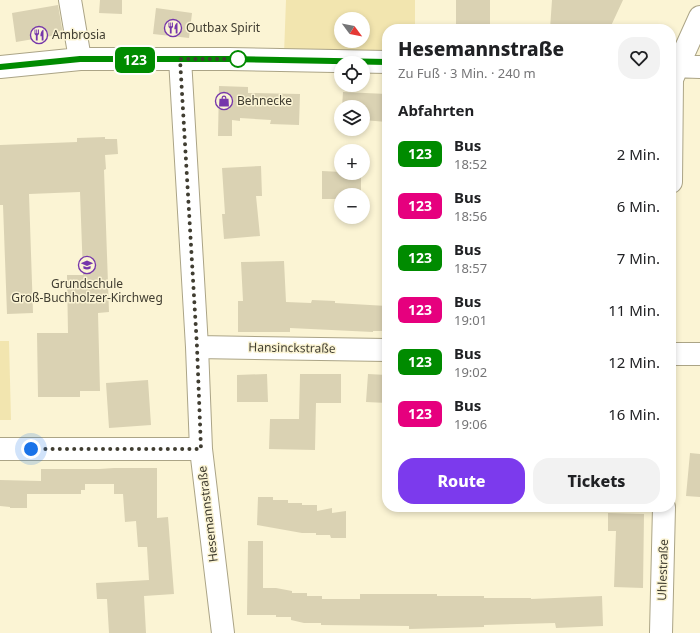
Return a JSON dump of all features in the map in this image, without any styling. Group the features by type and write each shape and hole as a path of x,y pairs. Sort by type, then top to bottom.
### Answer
{"street":[{"path":"70,0 80,59"},
{"path":"676,63 700,17"},
{"path":"0,67 80,59 382,62"},
{"name":"Hesemannstraße","path":"180,59 197,347 201,449 223,633"},
{"path":"676,67 700,68"},
{"name":"Hansinckstraße","path":"197,347 382,350"},
{"path":"676,354 700,354"},
{"path":"0,449 201,449"},
{"name":"Uhlestraße","path":"661,633 664,512"}],"shaded area":[{"path":"286,0 415,0 415,24 382,24 382,54 284,54"},
{"path":"0,341 9,341 11,420 0,420"}],"building":[{"path":"100,0 122,0 122,14 99,13"},
{"path":"456,0 490,0 490,24 456,24"},
{"path":"552,0 623,0 612,24 550,24"},
{"path":"58,5 63,34 16,42 12,13"},
{"path":"156,8 192,13 189,38 153,34"},
{"path":"219,86 248,87 248,93 300,94 299,125 270,124 271,120 240,118 240,121 232,120 232,136 218,136"},
{"path":"343,92 382,94 382,122 370,121 370,100 342,100"},
{"path":"105,137 105,139 117,139 118,154 105,155 106,169 104,170 109,312 98,313 100,391 80,391 80,397 38,397 37,333 68,333 67,275 83,275 80,192 29,194 33,313 7,314 3,205 0,205 0,145 77,142 77,138"},
{"path":"261,166 262,196 256,196 260,236 224,239 222,214 225,214 222,168"},
{"path":"322,171 334,172 334,180 361,180 361,188 334,188 334,199 322,199"},
{"path":"284,261 286,302 311,303 312,300 382,306 382,331 373,332 290,328 290,332 238,332 238,301 243,301 241,262"},
{"path":"267,374 268,402 237,402 237,375"},
{"path":"300,374 341,374 341,403 316,403 315,450 269,449 270,419 299,419"},
{"path":"368,374 382,375 382,403 366,402"},
{"path":"148,380 151,425 109,428 106,383"},
{"path":"690,453 700,454 700,497 686,496"},
{"path":"157,468 157,518 168,517 174,594 144,596 146,633 109,633 107,599 97,599 96,583 149,580 147,547 138,547 136,521 125,522 123,494 114,494 114,484 85,484 85,490 81,490 81,494 27,494 27,508 10,508 0,506 0,480 41,481 41,469"},
{"path":"258,497 273,497 273,500 288,500 288,503 302,503 302,505 317,505 317,511 332,508 332,513 346,511 346,538 331,538 330,535 316,535 316,533 302,533 257,525"},
{"path":"608,513 644,514 643,588 614,587 616,531 608,531"},
{"path":"248,541 263,541 263,588 276,588 292,591 292,593 307,593 307,596 322,596 322,599 360,599 360,594 437,594 437,596 484,596 484,598 531,599 602,596 603,626 556,628 555,623 409,629 409,626 321,625 321,623 304,623 291,620 291,617 276,617 276,615 247,615"}],"bus line":[{"name":"123","path":"0,67 80,59 229,59 382,62"}],"place":[{"name":"Outbax Spirit","path":"173,28"},
{"name":"Ambrosia","path":"39,35"},
{"name":"Behnecke","path":"224,101"},
{"name":"Grundschule Groß-Buchholzer-Kirchweg","path":"87,265"}],"route":[{"path":"31,449 201,449 197,347 180,59 238,59"}]}
